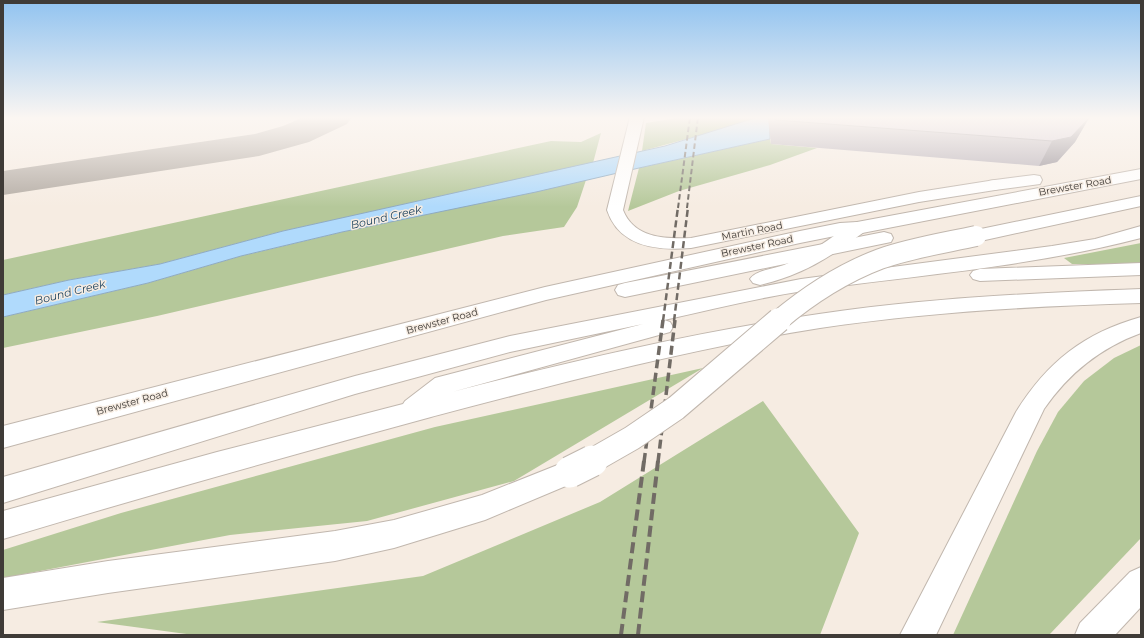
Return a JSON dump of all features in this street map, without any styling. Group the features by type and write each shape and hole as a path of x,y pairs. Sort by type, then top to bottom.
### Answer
{"main road":[{"path":"995,185 1141,169"},
{"name":"Brewster Road","path":"377,339 830,249 1141,174"},
{"path":"995,185 1013,188 1027,202"},
{"name":"Brewster Road","path":"3,437 582,285 800,236 840,228 857,228 1027,202 1141,187"},
{"path":"3,594 108,577 305,550 394,534 455,517 499,502 564,474 627,441 662,418 691,396 786,313 819,290 864,265 895,254 1141,201"},
{"path":"3,490 308,398 510,344 638,307 788,272 809,263 857,228"},
{"path":"510,344 801,284 1052,252 1096,244 1141,232"},
{"path":"409,413 444,385 658,328 765,305 851,290 956,277 1036,272 1141,269"},
{"path":"3,525 409,413 532,381 681,346 817,322 945,306 1141,296"},
{"path":"917,635 938,597 1025,419 1040,392 1058,371 1079,354 1115,334 1141,325"},
{"path":"1092,635 1141,583"}],"street":[{"name":"Martin Road","path":"630,147 615,205 617,218 628,230 640,237 661,243 684,244 912,198 995,185"}],"green space":[{"path":"524,147 597,147 593,163 283,231 160,264 69,280 3,295 3,260"},
{"path":"643,147 658,147 642,151"},
{"path":"735,147 817,148 770,165 679,191 628,211 639,168"},
{"path":"586,180 577,207 564,227 503,236 157,316 3,348 3,317 148,283 241,256 342,232"},
{"path":"1141,243 1141,264 1072,264 1064,258"},
{"path":"1141,345 1141,538 1049,635 953,635 1037,451 1058,412 1084,381 1114,358"},
{"path":"703,368 514,481 367,521 230,535 3,578 3,550 121,513 435,427"},
{"path":"763,401 859,533 820,635 194,635 97,622 423,576 600,502"}],"water":[{"name":"Bound Creek","path":"662,147 735,147 536,192 342,232 241,256 148,283 3,317 3,295 69,280 160,264 283,231"}],"taxiway":[{"path":"3,183 247,147"}],"railway":[{"path":"678,208 686,147"},
{"path":"687,208 694,147"},
{"path":"663,321 678,207"},
{"path":"674,321 688,207"},
{"path":"644,462 663,320"},
{"path":"658,462 675,320"},
{"path":"621,635 644,461"},
{"path":"638,635 658,461"}]}
